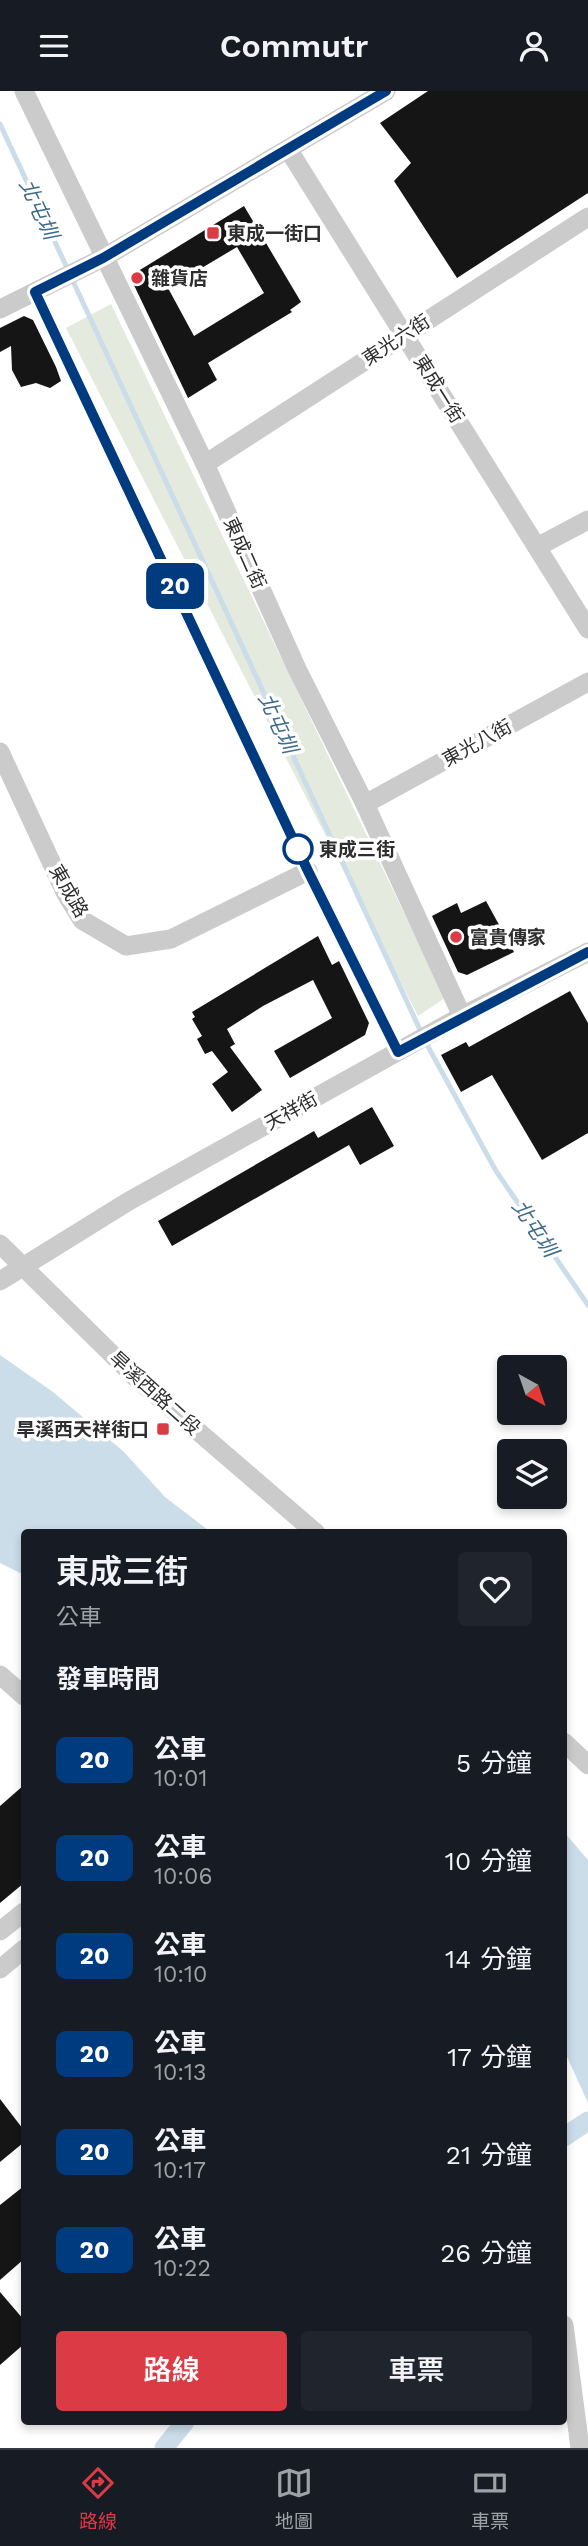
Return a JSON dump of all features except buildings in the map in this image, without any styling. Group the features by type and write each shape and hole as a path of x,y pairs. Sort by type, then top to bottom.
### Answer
{"street":[{"name":"東成二街","path":"24,91 205,464 297,669 365,804 462,1016"},
{"path":"0,309 103,258 386,91"},
{"name":"東成一街","path":"288,149 588,629"},
{"name":"東光六街","path":"205,464 588,217"},
{"path":"537,547 588,520"},
{"name":"東光八街","path":"365,804 588,682"},
{"name":"東成路","path":"0,752 66,894 82,920 126,946 171,939 308,871"},
{"name":"天祥街","path":"0,1281 129,1201 462,1016 588,952"},
{"name":"旱溪西路二段","path":"0,1244 135,1377 311,1529"},
{"path":"0,1675 21,1693"},
{"path":"567,1745 588,1765"},
{"path":"0,1931 21,1914"},
{"path":"0,1969 21,1952"},
{"path":"567,2348 580,2448"}],"shaded area":[{"path":"111,304 445,998 418,1016 66,328"}],"water":[{"path":"0,1355 53,1392 124,1452 165,1497 207,1529 21,1529 21,1574 0,1563"},
{"path":"567,1836 588,1860 588,2103 567,2057"}],"waterway":[{"name":"北屯圳","path":"0,124 68,270"},
{"name":"北屯圳","path":"72,279 421,1032"},
{"name":"北屯圳","path":"425,1041 496,1171 588,1305"},
{"path":"567,2135 588,2121"},
{"path":"164,2448 183,2425"}],"bus line":[{"name":"20","path":"386,91 103,258 35,292 308,871 398,1052 588,952"}],"place":[{"name":"東成一街口","path":"213,233"},
{"name":"雜貨店","path":"137,278"},
{"name":"東成三街","path":"298,849"},
{"name":"富貴傳家","path":"456,937"},
{"name":"旱溪西天祥街口","path":"163,1429"}]}
